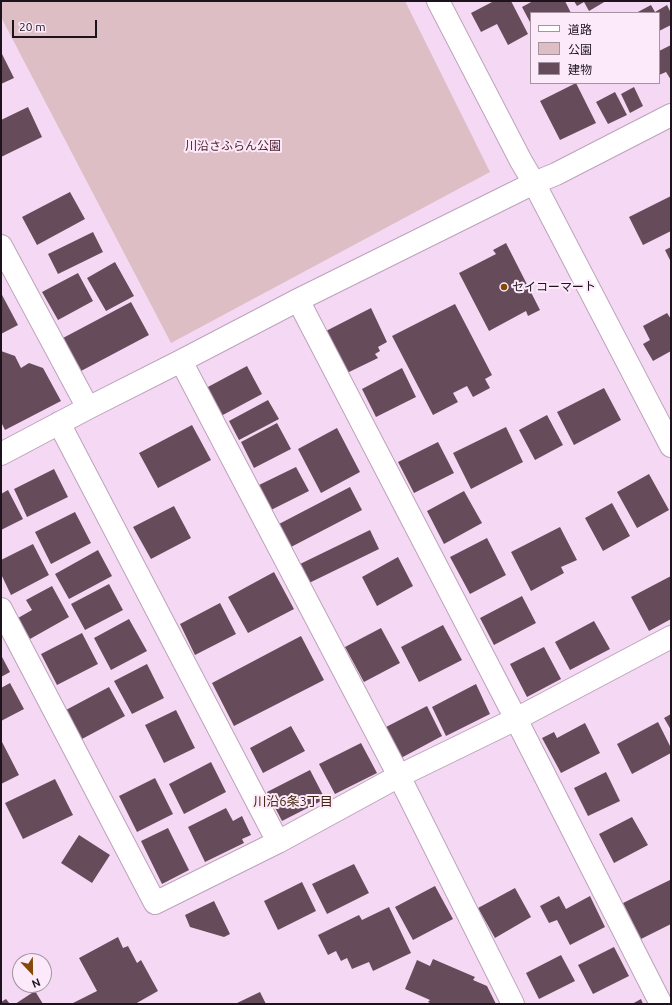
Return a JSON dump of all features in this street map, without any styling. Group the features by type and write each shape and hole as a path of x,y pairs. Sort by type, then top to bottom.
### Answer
{"street":[{"path":"438,1 671,446"},
{"path":"1,454 298,300 534,183 556,174 671,114"},
{"path":"1,246 88,408"},
{"path":"298,300 516,719 661,1004"},
{"path":"181,361 399,776 512,1004"},
{"path":"59,423 278,842"},
{"path":"1,609 155,903 278,842 399,776 516,719 671,637"}],"green space":[{"name":"川沿さふらん公園","path":"1,1 405,1 490,172 171,343 1,17"}],"building":[{"path":"494,1 511,1 528,34 508,45 497,24 481,32 471,13"},
{"path":"533,1 565,1 570,12 530,12 530,22 522,7"},
{"path":"574,1 606,1 589,11 584,2 577,6"},
{"path":"651,5 655,12 638,12"},
{"path":"667,5 671,13 671,25 660,30 660,12 655,12"},
{"path":"671,45 671,80 666,72 660,75 660,50"},
{"path":"1,52 14,78 1,84"},
{"path":"576,84 596,123 560,140 540,101"},
{"path":"634,87 643,106 630,113 621,94"},
{"path":"615,92 627,115 608,124 596,102"},
{"path":"28,107 42,137 1,157 1,120"},
{"path":"70,192 85,219 37,245 22,217"},
{"path":"671,196 671,231 643,245 629,217"},
{"path":"93,232 103,252 58,274 48,254"},
{"path":"506,243 540,310 528,316 526,311 489,331 459,273 496,254 493,250"},
{"path":"671,247 671,262 665,250"},
{"path":"115,262 134,296 106,311 87,278"},
{"path":"78,273 93,301 58,320 42,292"},
{"path":"1,293 18,325 1,334"},
{"path":"131,302 149,335 81,371 63,338"},
{"path":"455,304 492,375 485,379 490,388 473,397 467,386 453,393 458,402 433,415 392,336"},
{"path":"371,308 387,342 378,347 380,351 375,354 378,358 347,373 326,331"},
{"path":"667,313 671,319 671,351 653,361 643,344 650,340 643,326"},
{"path":"1,351 15,356 21,368 29,363 43,368 61,401 5,430 1,422"},
{"path":"247,366 262,394 221,416 206,388"},
{"path":"402,368 416,397 376,417 362,389"},
{"path":"604,388 621,420 574,445 557,412"},
{"path":"268,400 279,419 239,440 229,421"},
{"path":"547,415 563,445 535,460 519,430"},
{"path":"277,423 291,449 254,468 241,442"},
{"path":"192,425 211,460 158,488 139,453"},
{"path":"506,427 523,462 471,489 453,453"},
{"path":"337,428 360,472 321,493 298,449"},
{"path":"438,442 454,473 414,493 398,462"},
{"path":"296,467 309,491 271,510 259,485"},
{"path":"54,469 68,497 27,517 14,489"},
{"path":"649,474 669,510 637,528 617,492"},
{"path":"350,487 362,510 291,547 279,524"},
{"path":"8,490 23,519 1,530 1,494"},
{"path":"464,491 482,523 444,544 427,511"},
{"path":"612,503 630,536 603,551 585,518"},
{"path":"174,506 191,538 151,559 133,527"},
{"path":"75,512 91,543 51,564 35,532"},
{"path":"560,527 577,560 561,567 564,573 531,591 511,552"},
{"path":"370,530 379,549 307,584 298,565"},
{"path":"487,538 506,575 470,594 450,557"},
{"path":"33,544 49,575 11,595 1,574 1,560"},
{"path":"98,550 112,576 69,599 55,574"},
{"path":"398,557 413,586 377,606 362,577"},
{"path":"274,572 294,609 248,633 228,597"},
{"path":"671,576 671,619 649,631 631,597"},
{"path":"109,584 123,610 85,630 71,604"},
{"path":"52,586 69,617 30,639 18,618 32,610 26,600"},
{"path":"522,596 536,623 494,645 480,618"},
{"path":"220,603 236,634 195,655 180,624"},
{"path":"129,619 147,651 111,670 94,638"},
{"path":"594,621 610,649 570,670 555,642"},
{"path":"443,625 462,660 419,682 401,647"},
{"path":"381,628 400,663 364,682 345,647"},
{"path":"82,633 98,664 57,685 41,654"},
{"path":"301,636 324,680 234,726 212,683"},
{"path":"544,647 561,679 527,697 510,664"},
{"path":"1,655 10,672 1,677"},
{"path":"147,664 164,698 132,714 114,681"},
{"path":"10,683 24,709 1,721 1,688"},
{"path":"476,684 490,714 446,736 432,707"},
{"path":"109,687 125,716 82,739 66,710"},
{"path":"427,706 442,736 401,758 386,727"},
{"path":"176,710 195,748 164,763 145,725"},
{"path":"671,714 671,730 664,718"},
{"path":"658,722 671,748 671,753 632,774 617,744"},
{"path":"585,723 600,753 561,773 542,738 554,732 557,738"},
{"path":"291,726 305,751 263,773 250,748"},
{"path":"1,740 19,775 1,784"},
{"path":"361,743 377,773 335,794 319,764"},
{"path":"211,762 226,792 184,814 169,784"},
{"path":"310,770 325,799 282,821 267,792"},
{"path":"606,772 620,801 588,816 574,788"},
{"path":"155,778 173,814 137,832 119,796"},
{"path":"55,779 73,815 23,839 5,803"},
{"path":"226,808 233,821 242,816 251,835 242,839 244,843 205,862 188,827"},
{"path":"632,817 648,845 614,863 599,834"},
{"path":"168,828 189,870 162,884 141,841"},
{"path":"79,835 110,855 92,883 61,863"},
{"path":"354,864 369,893 327,914 312,884"},
{"path":"670,880 671,924 641,939 623,903"},
{"path":"302,882 316,911 278,930 264,901"},
{"path":"435,886 453,919 413,940 395,907"},
{"path":"515,888 531,917 495,938 478,908"},
{"path":"559,896 566,909 590,896 605,927 570,945 557,920 549,923 540,906"},
{"path":"214,901 230,934 224,937 190,927 185,915"},
{"path":"389,907 411,953 373,971 369,962 352,969 347,958 341,961 336,951 328,955 318,935 359,915 362,920"},
{"path":"118,937 123,948 128,946 137,963 141,960 158,991 135,1004 71,1004 97,991 79,958"},
{"path":"614,947 629,976 593,994 578,965"},
{"path":"561,955 575,981 539,999 526,973"},
{"path":"433,959 475,977 473,980 487,986 496,1004 432,1004 428,1002 430,1000 405,989 417,960 430,966"},
{"path":"260,992 266,1004 235,1004"},
{"path":"32,993 36,993 43,1004 15,1004"},
{"path":"6,999 10,1004 1,1004 1,1002"},
{"path":"641,999 643,1004 632,1004"}],"place":[{"name":"セイコーマート","path":"504,287"}],"district":[{"name":"川沿6条3丁目","path":"293,802"}]}
